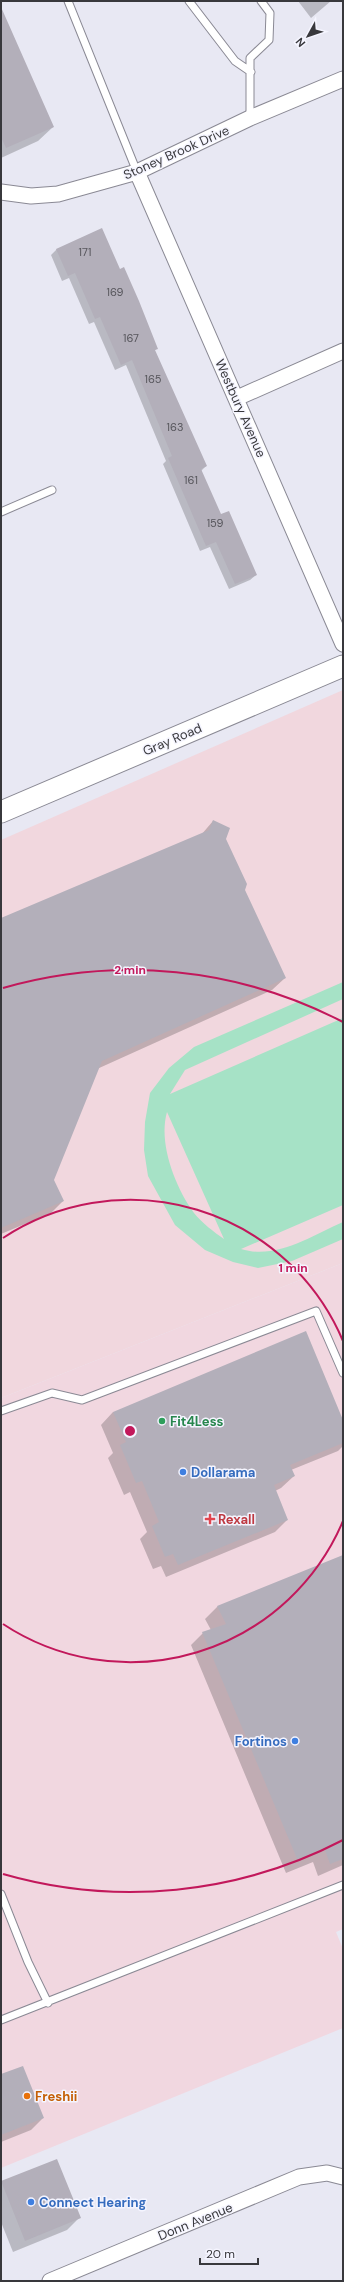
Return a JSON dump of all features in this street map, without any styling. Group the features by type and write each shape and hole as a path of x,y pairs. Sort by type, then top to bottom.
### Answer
{"main road":[{"name":"Gray Road","path":"1,812 343,666"}],"street":[{"name":"Stoney Brook Drive","path":"1,192 31,196 58,194 137,172 250,118 343,79"},
{"name":"Westbury Avenue","path":"137,172 237,398 343,644"},
{"path":"237,398 343,351"},
{"name":"Donn Avenue","path":"50,2281 299,2177 327,2173 343,2177"}],"lane":[{"path":"68,1 137,172"},
{"path":"189,1 235,61 251,72"},
{"path":"250,118 250,58 269,40 270,13 261,1"},
{"path":"1,512 52,490"},
{"path":"1,1411 52,1393 82,1400 316,1311 343,1374"},
{"path":"1,2020 48,2003 343,1885"},
{"path":"1,1894 28,1962 48,2003"}],"shaded area":[{"path":"343,690 343,1263 1,1398 1,840"},
{"path":"343,1263 343,1929 336,1932 343,1949 343,2028 1,2168 1,1398"}],"green space":[{"path":"343,982 343,999 185,1070 170,1094 343,1018 343,1205 241,1249 254,1252 280,1249 306,1240 343,1222 343,1239 292,1261 258,1268 233,1262 205,1250 175,1225 148,1176 144,1150 145,1122 150,1093 169,1068 194,1047","holes":["167,1112 224,1239 204,1224 194,1213 180,1191 167,1151 165,1137"]}],"building":[{"path":"1,7 54,127 6,148 1,137"},
{"path":"102,228 120,269 124,267 139,301 158,349 155,350 207,466 201,469 221,514 229,511 257,575 235,584 216,542 206,546 168,458 172,456 132,360 121,365 100,317 95,319 75,273 68,276 56,249"},
{"path":"213,820 230,828 226,839 247,884 245,890 286,978 102,1061 54,1180 64,1201 1,1228 1,918 209,830"},
{"path":"306,1331 343,1420 343,1443 290,1465 295,1476 274,1485 288,1520 178,1565 173,1554 165,1557 152,1526 159,1522 142,1481 136,1483 120,1445 126,1442 113,1412"},
{"name":"Fortinos","path":"343,1555 343,1859 330,1864 325,1850 298,1861 202,1632 226,1624 217,1606"},
{"path":"23,2066 44,2118 1,2135 1,2074"},
{"path":"57,2159 81,2218 25,2241 1,2181"}],"place":[{"name":"Fit4Less","path":"162,1421"},
{"name":"Dollarama","path":"183,1472"},
{"name":"Rexall","path":"210,1519"},
{"name":"Fortinos","path":"295,1741"},
{"name":"Freshii","path":"27,2096"},
{"name":"Connect Hearing","path":"31,2202"}]}
